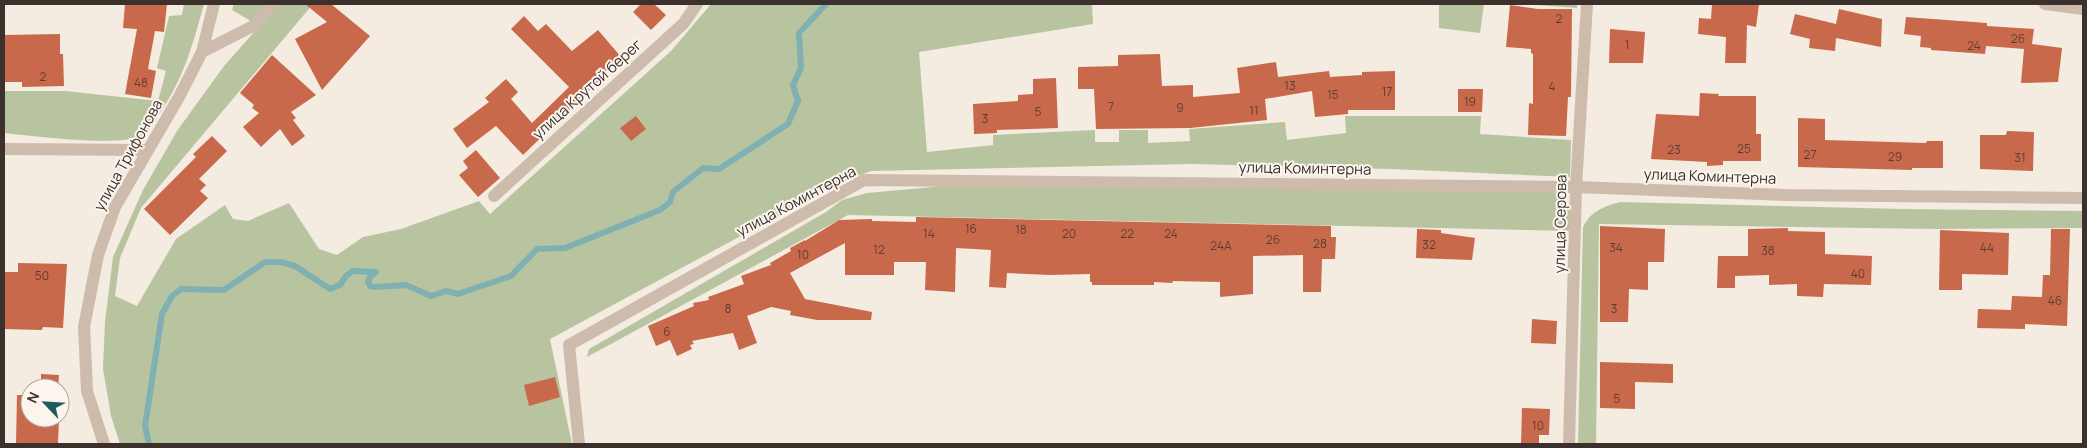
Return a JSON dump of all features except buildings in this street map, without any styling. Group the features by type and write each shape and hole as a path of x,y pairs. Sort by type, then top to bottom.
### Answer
{"street":[{"name":"улица Трифонова","path":"104,444 88,391 84,327 101,247 115,207 179,97 202,52 214,4"},
{"path":"202,52 253,26 272,4"},
{"name":"улица Крутой берег","path":"494,196 683,24 697,4"},
{"name":"улица Серова","path":"1569,444 1576,186 1586,4"},
{"path":"2045,4 2083,9"},
{"path":"4,148 148,150"},
{"name":"улица Коминтерна","path":"580,444 569,345 864,180 1576,186 1786,195 2083,198"}],"green space":[{"path":"184,4 204,4 181,75 153,125 144,135 113,141 95,141 4,133 4,91 65,91 158,101 166,71 157,68 169,16 182,15"},
{"path":"234,4 267,4 251,21 232,10"},
{"path":"279,4 313,4 141,208 120,258 115,296 137,306 176,239 225,205 233,219 248,221 289,203 319,249 337,255 363,237 401,229 479,201 490,214 671,51 711,4 1092,4 1093,24 919,52 927,152 993,145 993,135 1095,130 1095,142 1119,142 1119,130 1148,130 1148,143 1190,141 1189,129 1285,122 1287,140 1346,133 1345,116 1481,116 1480,134 1571,140 1570,177 1392,169 1192,164 871,171 837,184 550,339 572,444 120,444 111,416 103,369 105,322 113,257 143,190 177,131 224,66"},
{"path":"1439,4 1484,4 1480,33 1439,28"},
{"path":"1523,4 1577,4 1577,8"},
{"path":"966,184 1551,192 1563,198 1569,207 1572,231 848,215 587,357 589,349 826,212 842,200 867,193"},
{"path":"1620,202 2083,211 2083,228 1937,229 1599,224 1596,444 1578,444 1583,227 1598,210"}],"waterway":[{"path":"149,444 145,426 162,314 172,296 181,289 224,290 265,262 281,262 295,266 330,289 340,285 346,276 353,271 376,272 370,277 368,282 370,286 406,285 431,296 446,291 458,294 511,276 537,249 565,248 660,210 670,202 673,192 703,168 719,169 788,124 798,101 793,85 801,68 799,33 826,4"}]}
